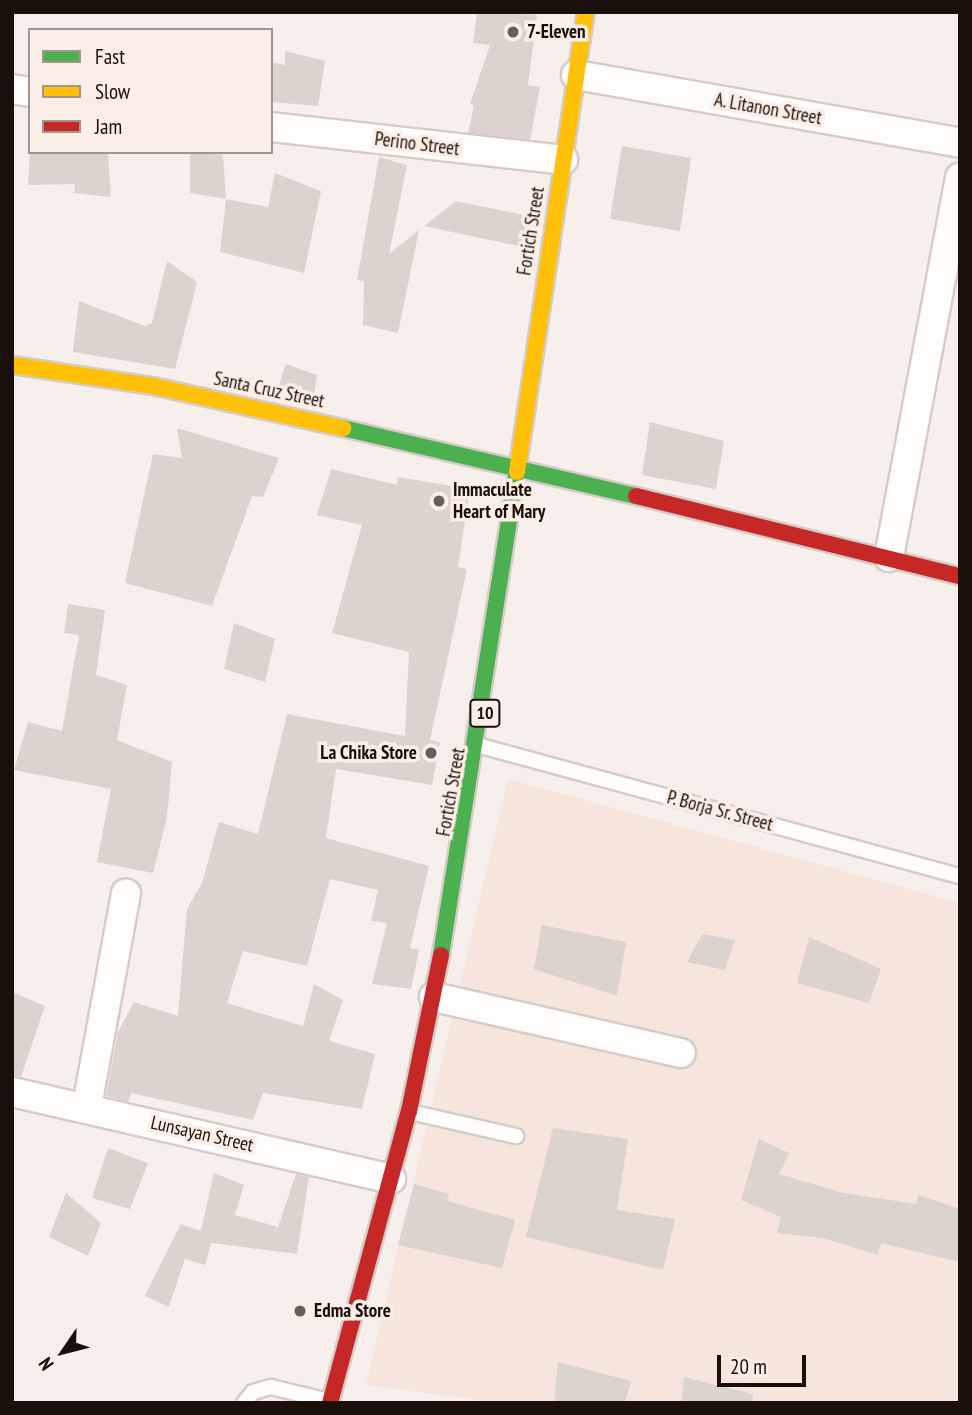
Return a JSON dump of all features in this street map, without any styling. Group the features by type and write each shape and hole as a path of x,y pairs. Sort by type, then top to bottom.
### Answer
{"main road":[{"name":"Fortich Street","path":"330,1402 409,1111 434,997 481,746 515,466 586,12"},
{"name":"Santa Cruz Street","path":"12,365 153,386 515,466 960,576"}],"street":[{"name":"A. Litanon Street","path":"576,75 960,143"},
{"name":"Perino Street","path":"273,127 563,160"},
{"path":"889,557 950,282 960,178"},
{"path":"87,1106 126,894"},
{"path":"434,997 681,1053"},
{"name":"Lunsayan Street","path":"12,1092 87,1106 391,1179"}],"lane":[{"name":"P. Borja Sr. Street","path":"481,746 960,876"},
{"path":"409,1111 516,1136"},
{"path":"244,1403 253,1392 271,1387 330,1402"}],"shaded area":[{"path":"508,779 960,903 960,1403 499,1403 366,1385"}],"building":[{"path":"477,12 537,15 528,85 540,87 530,140 468,133 474,105 470,104 490,45 473,43"},
{"path":"285,51 325,61 318,106 273,102 273,62 285,65"},
{"path":"622,146 691,158 680,231 610,219"},
{"path":"30,154 108,154 111,197 74,193 75,184 28,185"},
{"path":"190,154 223,155 226,199 190,193"},
{"path":"379,157 407,165 389,254 419,230 398,333 363,325 364,281 357,280"},
{"path":"275,173 321,191 304,273 220,252 226,199 268,207"},
{"path":"456,201 524,215 528,248 424,226"},
{"path":"167,261 197,282 175,369 73,352 79,301 145,326 152,323"},
{"path":"286,364 317,375 314,397 277,391"},
{"path":"650,422 724,441 716,489 642,475"},
{"path":"177,428 279,458 263,497 252,496 212,606 125,583 153,454 182,458"},
{"path":"331,469 397,485 398,477 470,489 458,567 467,569 430,740 440,742 432,785 336,769 326,838 429,866 410,948 419,950 411,989 372,984 387,923 371,921 378,890 330,879 307,966 243,951 227,1003 303,1026 314,984 343,1000 329,1041 375,1054 362,1109 263,1093 253,1120 131,1093 128,1102 106,1096 118,1032 134,1002 178,1016 187,909 202,883 219,822 258,834 287,714 405,736 409,652 332,633 362,525 317,515"},
{"path":"68,604 105,610 96,675 127,685 117,740 172,762 167,817 153,873 97,862 111,789 14,770 28,722 62,731 79,635 64,633"},
{"path":"234,623 275,639 265,682 224,669"},
{"path":"542,925 626,942 617,996 534,969"},
{"path":"702,934 735,940 725,970 687,962"},
{"path":"809,937 881,969 869,1003 797,983"},
{"path":"12,992 45,1006 21,1077 12,1076"},
{"path":"553,1128 628,1139 617,1210 675,1219 663,1270 526,1237"},
{"path":"759,1139 789,1153 779,1174 843,1193 917,1204 918,1195 960,1209 960,1262 881,1243 878,1255 823,1238 777,1233 781,1217 741,1200"},
{"path":"108,1148 148,1163 130,1209 92,1198"},
{"path":"214,1173 244,1185 235,1215 278,1227 296,1174 309,1177 297,1254 211,1243 205,1265 185,1259 169,1307 145,1296 181,1224 201,1231"},
{"path":"414,1184 449,1194 447,1201 515,1220 502,1268 398,1245"},
{"path":"66,1193 101,1223 88,1256 49,1237"},
{"path":"558,1362 631,1381 625,1403 554,1403"},
{"path":"684,1377 753,1394 752,1403 681,1403"}],"traffic: fast":[{"path":"343,428 636,496"},
{"path":"441,955 517,472"}],"traffic: slow":[{"path":"517,472 586,12"},
{"path":"12,365 153,386 343,428"}],"traffic: jam":[{"path":"636,496 960,576"},
{"path":"330,1403 409,1111 441,955"}],"place":[{"name":"7-Eleven","path":"513,32"},
{"name":"Immaculate Heart of Mary","path":"439,501"},
{"name":"La Chika Store","path":"431,753"},
{"name":"Edma Store","path":"300,1311"}]}
